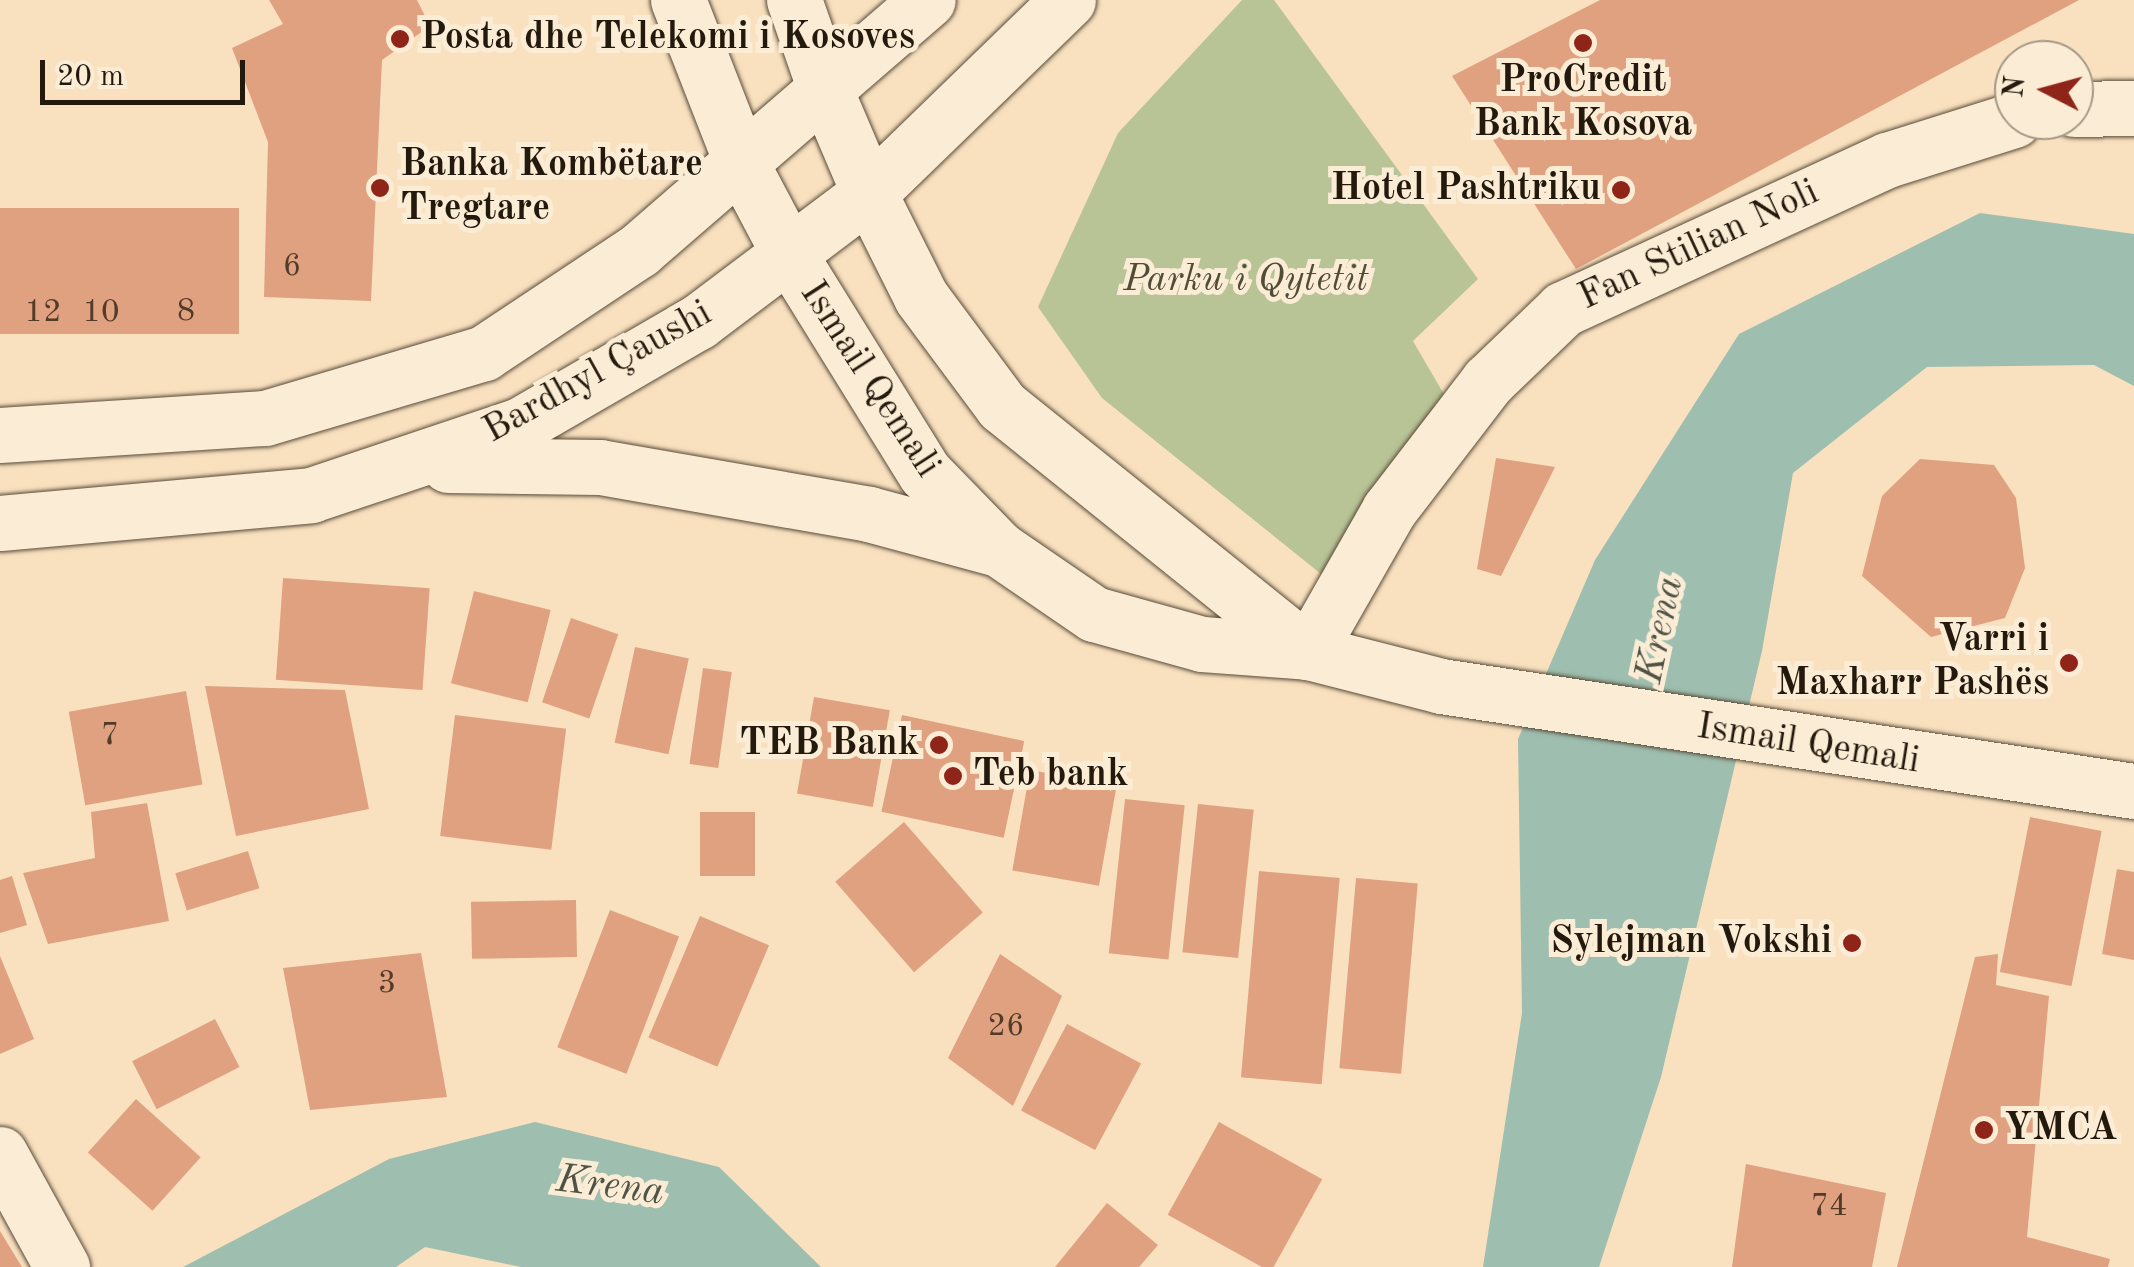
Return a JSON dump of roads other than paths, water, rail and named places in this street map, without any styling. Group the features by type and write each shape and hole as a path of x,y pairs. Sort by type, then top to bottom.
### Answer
{"street":[{"name":"Ismail Qemali","path":"678,0 743,167 788,254 925,473 999,549 1094,614 1202,644 1308,652 1441,686 1822,747 2134,791"},
{"name":"Ismail Qemali","path":"794,0 826,92 869,193 921,296 1002,406 1308,652"},
{"name":"Bardhyl Çaushi","path":"0,436 265,418 484,353 640,250 743,167 928,0"},
{"name":"Bardhyl Çaushi","path":"0,523 312,494 420,464 520,425 698,322 869,193 1068,0"},
{"path":"2094,109 2134,108"},
{"name":"Fan Stilian Noli","path":"1308,652 1389,510 1488,382 1563,309 1887,160 1994,126"},
{"path":"420,464 600,468 870,514 999,549"},
{"path":"0,1154 62,1267"}],"water":[{"name":"Krena","path":"1980,213 2134,234 2134,386 2094,365 1927,367 1793,473 1762,651 1661,1077 1599,1267 1483,1267 1522,1013 1518,739 1595,560 1739,334"},
{"name":"Krena","path":"535,1122 719,1167 821,1267 521,1267 425,1247 396,1267 183,1267 389,1159"}],"place":[{"name":"Posta dhe Telekomi i Kosoves","path":"400,39"},
{"name":"ProCredit Bank Kosova","path":"1583,43"},
{"name":"Banka Kombëtare Tregtare","path":"380,188"},
{"name":"Hotel Pashtriku","path":"1621,190"},
{"name":"Varri i Maxharr Pashës","path":"2069,663"},
{"name":"TEB Bank","path":"939,745"},
{"name":"Teb bank","path":"953,776"},
{"name":"Sylejman Vokshi","path":"1852,943"},
{"name":"YMCA","path":"1984,1130"}],"park label":[{"name":"Parku i Qytetit","path":"1246,281"}]}
